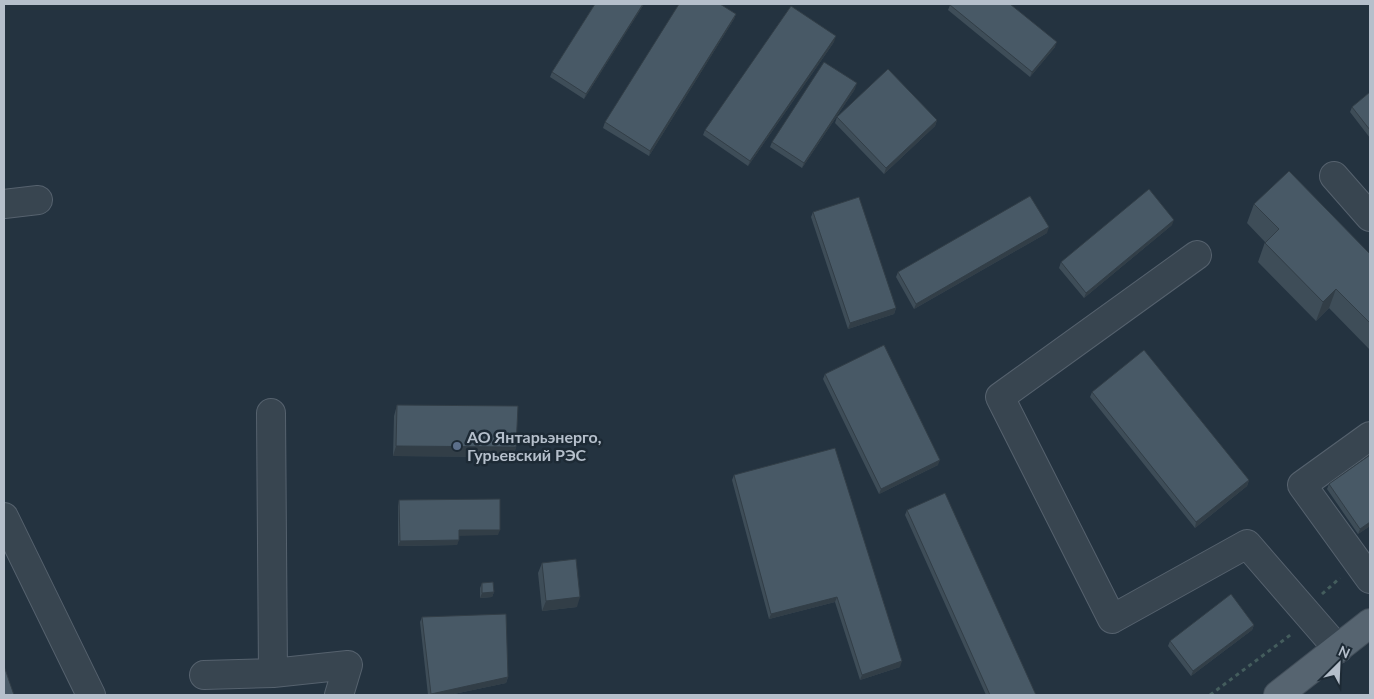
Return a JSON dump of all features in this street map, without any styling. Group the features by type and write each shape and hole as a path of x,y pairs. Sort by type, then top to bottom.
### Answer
{"main road":[{"path":"1278,695 1370,624"}],"street":[{"path":"1334,176 1370,217"},
{"path":"4,204 38,200"},
{"path":"1197,254 1000,397 1112,619 1247,544 1338,649"},
{"path":"271,413 273,673"},
{"path":"1370,436 1302,485 1370,579"},
{"path":"4,517 91,695"},
{"path":"204,676 273,673 348,665 339,695"}],"building":[{"path":"595,4 643,4 586,94 552,72"},
{"path":"679,4 720,4 736,14 650,151 605,122"},
{"path":"951,4 1010,4 1057,42 1032,72"},
{"path":"791,6 836,36 750,161 705,130"},
{"path":"824,62 857,83 804,163 772,142"},
{"path":"888,69 937,120 886,168 837,117"},
{"path":"1370,92 1370,130 1352,107"},
{"path":"1289,171 1370,254 1370,323 1336,289 1323,302 1265,243 1279,229 1254,204"},
{"path":"1149,189 1174,220 1086,293 1061,262"},
{"path":"1030,196 1049,227 916,304 898,272"},
{"path":"859,197 896,308 850,323 813,212"},
{"path":"884,345 940,460 881,489 825,374"},
{"path":"1144,350 1249,480 1196,522 1092,392"},
{"path":"397,405 518,406 516,447 396,446"},
{"path":"835,448 902,661 862,675 837,597 771,614 734,475"},
{"path":"1370,455 1370,522 1360,529 1329,484"},
{"path":"945,493 1036,695 990,695 907,510"},
{"path":"500,499 500,530 459,530 459,540 400,541 399,500"},
{"path":"576,559 580,597 546,601 542,563"},
{"path":"493,582 494,592 482,593 482,583"},
{"path":"1231,594 1254,625 1193,671 1170,641"},
{"path":"506,614 508,677 431,694 422,617"},
{"path":"4,666 14,695 4,695"}],"place":[{"name":"АО Янтарьэнерго, Гурьевский РЭС","path":"457,446"}]}
